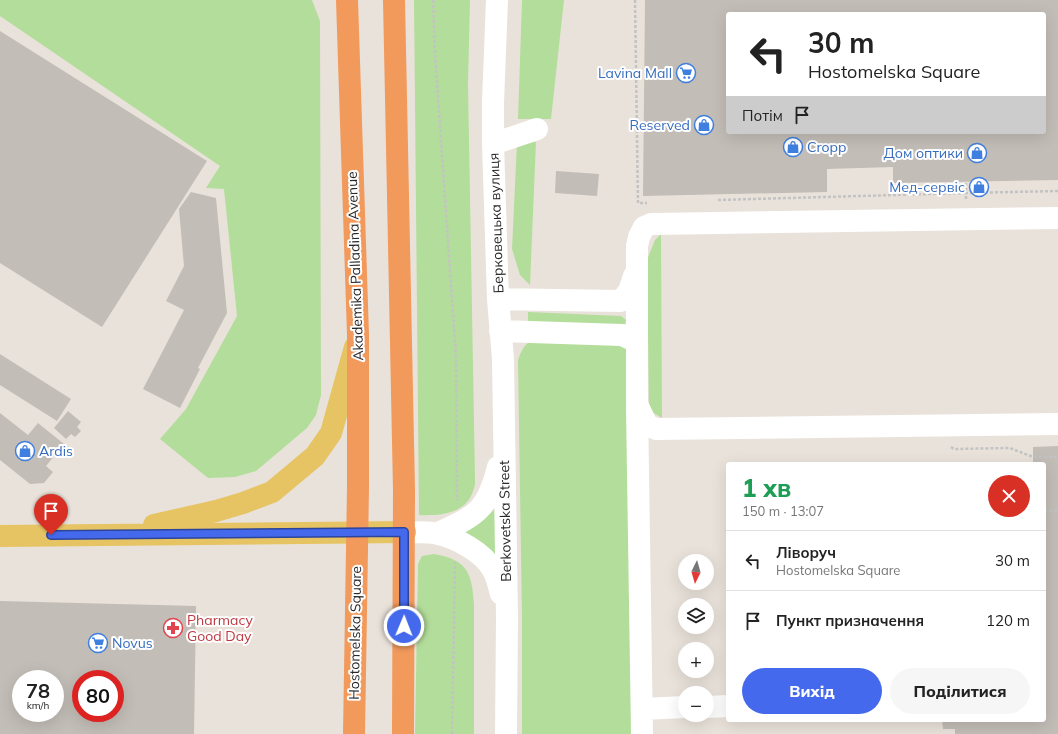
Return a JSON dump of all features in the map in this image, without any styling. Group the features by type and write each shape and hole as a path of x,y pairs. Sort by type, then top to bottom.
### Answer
{"highway":[{"name":"Akademika Palladina Avenue","path":"348,0 358,335 356,532"},
{"path":"394,0 404,532 403,734"},
{"name":"Hostomelska Square","path":"354,734 356,532"}],"main road":[{"path":"110,535 216,511 272,492 315,456 331,433 358,335"},
{"path":"4,537 404,532"}],"street":[{"name":"Берковецька вулиця","path":"497,0 493,144 498,299 503,359 504,445"},
{"path":"493,144 537,129"},
{"path":"642,734 637,404 637,246 639,237 644,227 651,224 1058,218"},
{"path":"498,299 621,302 629,291 637,270"},
{"path":"500,331 622,334 637,342"},
{"path":"637,404 647,425 656,429 1058,424"},
{"name":"Berkovetska Street","path":"450,533 473,515 487,500 493,488 504,445"},
{"name":"Berkovetska Street","path":"504,445 507,618 506,734"},
{"name":"Berkovetska Street","path":"404,532 450,533 473,549 494,571 507,618"},
{"path":"714,707 726,706"},
{"path":"642,709 678,708"}],"path":[{"path":"433,0 456,356 450,533 452,734"},
{"path":"635,0 638,203 653,202"},
{"path":"966,182 966,219"},
{"path":"716,200 1058,191"},
{"path":"1033,457 1058,457"},
{"path":"1046,511 1058,512"}],"green space":[{"path":"0,0 312,0 320,21 321,395 316,415 307,428 256,471 235,477 208,478 160,439 186,409 237,316 224,189 206,188 220,166 0,16"},
{"path":"414,0 470,0 468,84 475,484 474,490 464,505 451,512 435,515 419,515"},
{"path":"522,0 564,0 551,119 518,119"},
{"path":"517,142 536,142 530,285 520,275 512,249"},
{"path":"661,234 662,418 652,412 649,408 647,260 655,240"},
{"path":"528,312 621,316 626,320 622,327 528,323"},
{"path":"555,336 625,347 628,352 638,734 522,734 522,619 518,360 524,347 528,343 536,339"},
{"path":"501,502 503,561 470,540 463,529 484,518"},
{"path":"434,554 454,560 461,564 466,570 472,584 474,605 474,734 415,734 418,564 422,556"}],"building":[{"name":"Lavina Mall","path":"645,0 1058,0 1058,180 893,183 893,167 827,169 827,192 643,196"},
{"path":"0,31 207,161 102,327 0,263"},
{"path":"556,171 599,174 597,196 555,193"},
{"path":"191,192 216,198 227,313 198,368 200,369 180,408 143,389 184,310 166,301 184,266 179,209"},
{"path":"0,354 71,399 57,421 0,385"},
{"path":"68,411 81,422 77,427 81,431 75,437 71,434 66,439 54,428"},
{"path":"0,413 28,435 38,423 64,444 46,466 53,472 44,483 30,484 0,460"},
{"path":"1058,446 1058,734 955,734 955,729 943,729 942,722 1046,722 1046,462 1033,462 1033,447"},
{"name":"Novus","path":"0,601 196,606 194,734 0,734"}],"place":[{"name":"Lavina Mall","path":"686,73"},
{"name":"Reserved","path":"704,125"},
{"name":"Cropp","path":"793,147"},
{"name":"Дом оптики","path":"977,153"},
{"name":"Мед-сервіс","path":"979,187"},
{"name":"Ardis","path":"25,451"},
{"name":"Pharmacy Good Day","path":"173,628"},
{"name":"Novus","path":"98,643"}],"route":[{"path":"51,535 404,532 404,626"}]}
